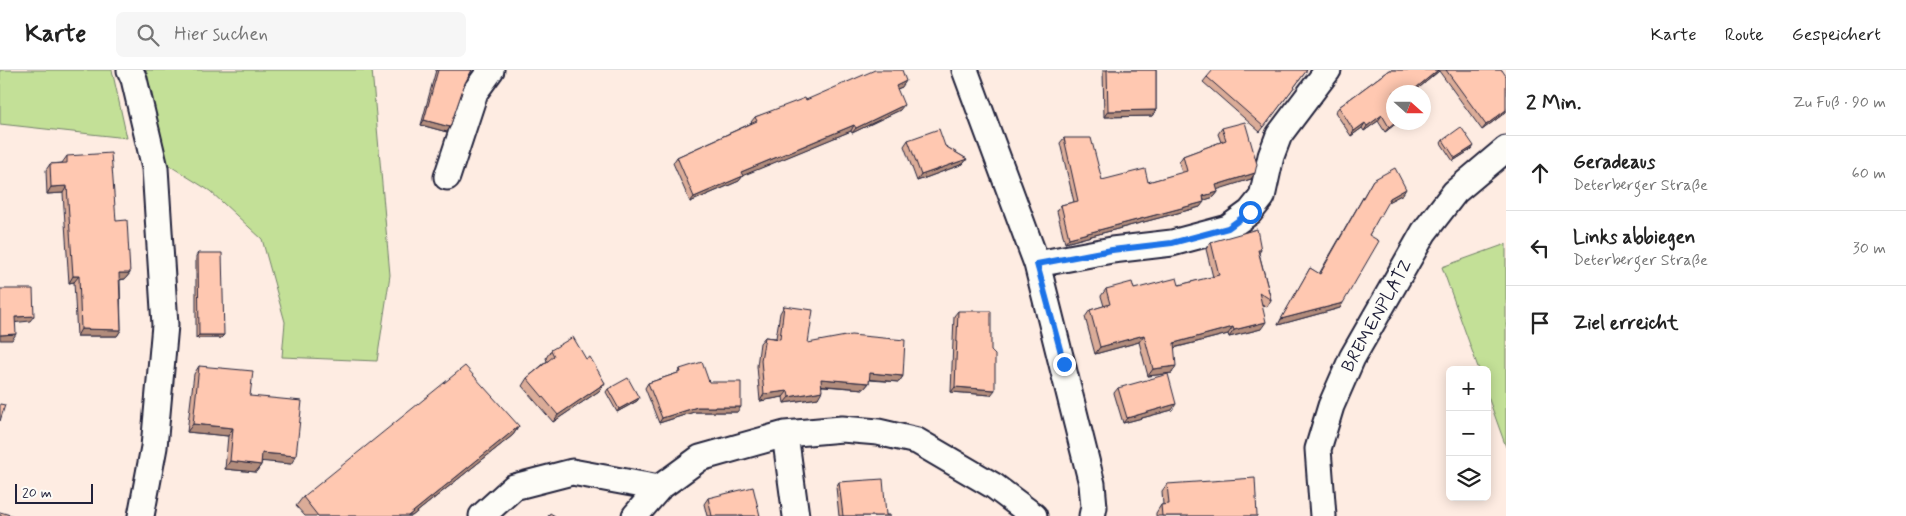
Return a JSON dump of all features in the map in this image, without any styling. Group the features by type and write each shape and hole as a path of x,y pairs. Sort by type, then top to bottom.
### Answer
{"street":[{"path":"130,70 134,79 155,168 165,325 154,447 141,516"},
{"path":"447,177 475,92 491,70"},
{"path":"965,70 1037,264 1092,484 1095,513"},
{"path":"1037,264 1112,250 1172,243 1228,228 1250,212 1262,197 1271,156 1279,135 1328,70"},
{"name":"BREMENPLATZ","path":"1322,516 1318,449 1331,406 1352,358 1424,232 1455,192 1506,149"},
{"path":"635,516 659,488 700,458 785,434 842,429 878,432 918,441 994,486 1034,516"},
{"path":"785,434 796,516"},
{"path":"482,516 514,488 572,472 659,488"}],"green space":[{"path":"0,70 112,70 127,138 0,124"},
{"path":"144,70 372,70 390,275 377,361 282,357 285,322 262,239 210,191 167,164"},
{"path":"1506,244 1506,447 1491,405 1491,366 1478,366 1442,267"}],"building":[{"path":"438,70 472,70 465,83 450,127 424,120"},
{"path":"875,70 902,70 906,81 896,86 904,105 856,128 854,125 741,172 743,176 694,197 677,157 757,121 755,117 805,98 806,100"},
{"path":"1107,70 1156,70 1156,110 1108,111"},
{"path":"1213,70 1307,70 1264,127 1207,77"},
{"path":"1389,70 1438,70 1420,85 1386,85 1386,122 1382,115 1367,126 1365,123 1354,131 1339,107"},
{"path":"1446,70 1502,70 1506,76 1506,110 1486,125"},
{"path":"1245,122 1257,164 1255,173 1216,185 1218,192 1203,196 1204,202 1069,238 1061,205 1078,201 1064,138 1091,138 1102,180 1145,169 1148,182 1187,171 1183,156 1226,140 1222,128"},
{"path":"1461,127 1474,146 1455,158 1443,140"},
{"path":"939,129 945,146 967,159 921,175 908,140"},
{"path":"111,153 116,221 127,220 130,273 119,273 121,330 81,329 79,276 73,276 67,186 51,187 50,164 67,163 67,156"},
{"path":"1395,168 1406,189 1390,198 1369,235 1379,241 1343,303 1281,319 1310,268 1320,274 1373,180"},
{"path":"1257,229 1261,250 1258,250 1271,300 1259,292 1266,322 1234,330 1233,327 1174,343 1176,366 1153,369 1144,335 1100,347 1090,310 1110,304 1106,289 1132,282 1134,289 1177,278 1179,285 1219,275 1211,242"},
{"path":"198,253 222,253 224,335 199,335"},
{"path":"0,289 33,289 34,316 15,317 16,334 0,335"},
{"path":"784,306 813,310 808,343 851,335 905,340 903,376 870,373 869,383 821,379 822,391 789,397 788,391 764,394 761,360 765,337 780,339"},
{"path":"958,311 991,311 991,351 995,355 995,390 955,387"},
{"path":"573,337 586,359 590,357 605,383 558,415 527,378 554,356 551,350"},
{"path":"702,362 709,382 741,382 741,407 697,407 662,418 648,383 681,372 680,369"},
{"path":"199,366 253,371 250,396 302,401 296,456 262,453 261,465 230,461 233,428 193,424"},
{"path":"465,366 519,426 408,516 318,516 303,497"},
{"path":"1168,374 1176,404 1127,418 1118,388"},
{"path":"628,378 639,398 619,409 608,389"},
{"path":"0,404 5,405 0,421"},
{"path":"1255,478 1257,516 1162,516 1161,505 1169,504 1167,484"},
{"path":"883,479 886,515 890,516 843,516 839,482"},
{"path":"753,487 760,516 712,516 708,498"},
{"path":"0,512 14,516 0,516"}],"route":[{"path":"1064,364 1037,264 1112,250 1172,243 1228,228 1250,212"}]}
